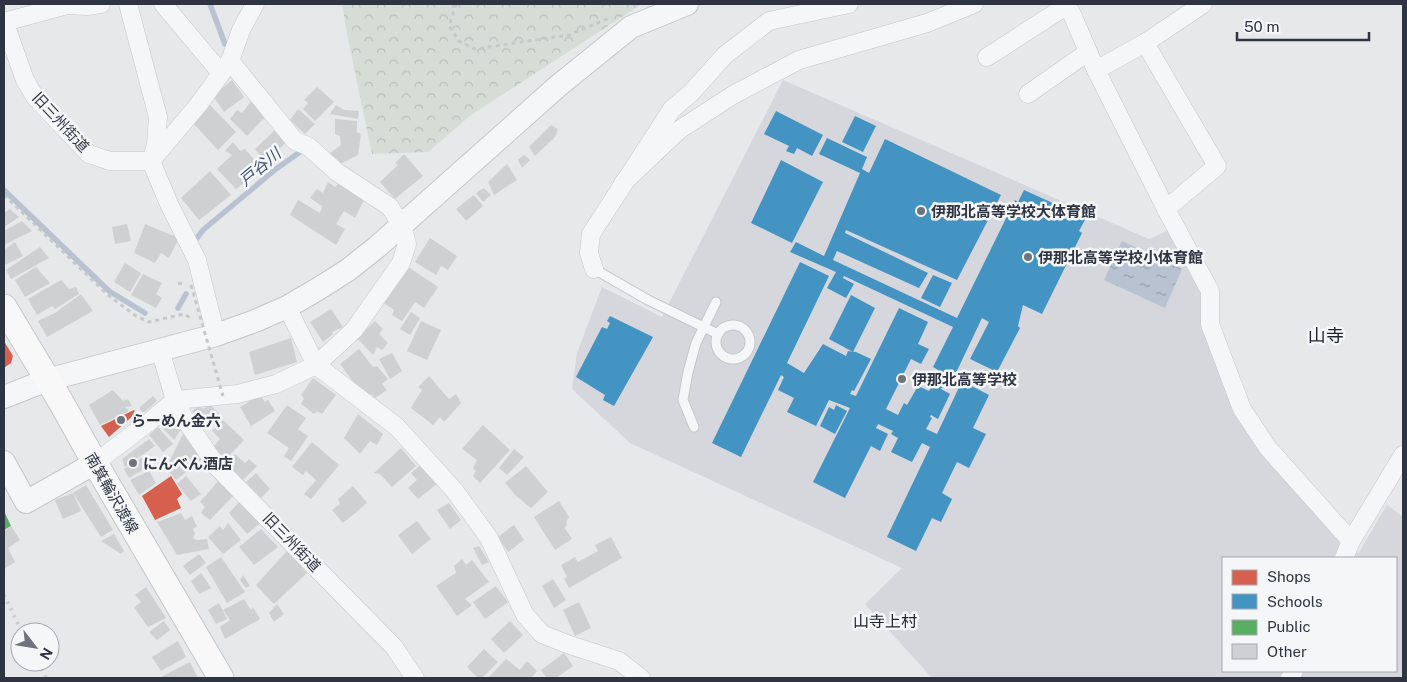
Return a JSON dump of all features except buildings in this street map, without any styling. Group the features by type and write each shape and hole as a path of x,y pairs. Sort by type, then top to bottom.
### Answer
{"main road":[{"name":"南箕輪沢渡線","path":"4,307 221,678"}],"street":[{"path":"4,21 66,5 87,6 101,4"},
{"path":"128,4 158,117 156,145 151,161 169,204 197,260 216,335"},
{"path":"4,462 26,502 95,463 175,400 223,396 276,384 316,365 354,330 401,263 407,244 402,226 390,207 337,172 302,144 164,4"},
{"path":"151,161 199,104 225,67 241,30 256,4"},
{"path":"4,397 47,380 216,335 287,307 348,270 402,226 558,86 631,27 688,4"},
{"path":"594,269 589,253 591,234 672,109 691,93 725,55 769,21 849,4"},
{"path":"623,183 679,130 733,94 799,60 927,23 974,4"},
{"path":"1096,70 1145,43 1203,4"},
{"path":"987,57 1063,6 1071,12 1096,70 1166,209 1210,291 1210,324 1242,409 1268,448 1351,541"},
{"name":"旧三州街道","path":"4,21 25,80 35,97 90,154 110,161 151,161"},
{"path":"1145,43 1216,166 1166,209"},
{"path":"1028,94 1088,52"},
{"path":"287,307 316,365 397,427 454,490 489,538 525,615 542,634 619,661 641,678"},
{"name":"旧三州街道","path":"160,350 175,400 184,418 218,468 394,647 415,678"},
{"path":"1344,557 1351,541 1403,455"}],"lane":[{"path":"594,269 648,300 718,334"},
{"path":"694,427 683,400 688,372 703,326 716,302"}],"path":[{"path":"455,4 449,26 459,41 475,49 569,35 614,16"},
{"path":"4,195 109,296 136,316 149,322 184,314 192,320"},
{"path":"191,285 223,396"}],"shaded area":[{"name":"伊那北高等学校","path":"783,80 1149,239 1167,231 1210,291 1210,324 1268,449 1358,554 1387,505 1403,517 1403,678 1287,678 1282,675 1279,678 932,678 865,604 902,568 630,443 572,389 577,353 602,287 662,317"}],"green space":[{"path":"342,4 642,4 471,115 428,152 372,154"}],"water":[{"path":"1122,241 1182,269 1165,308 1104,280"}],"waterway":[{"name":"戸谷川","path":"210,4 225,44"},
{"name":"戸谷川","path":"197,238 203,230 276,169 300,152 300,145"},
{"name":"戸谷川","path":"4,190 109,291 145,313"},
{"name":"戸谷川","path":"178,308 186,294"}],"railway":[{"path":"4,595 17,622"},
{"path":"43,672 46,678"}],"place":[{"name":"伊那北高等学校大体育館","path":"921,211"},
{"name":"伊那北高等学校小体育館","path":"1028,257"},
{"name":"伊那北高等学校","path":"902,379"},
{"name":"らーめん金六","path":"121,420"},
{"name":"にんべん酒店","path":"133,463"}],"district":[{"name":"山寺","path":"1326,335"},
{"name":"山寺上村","path":"885,621"}]}
